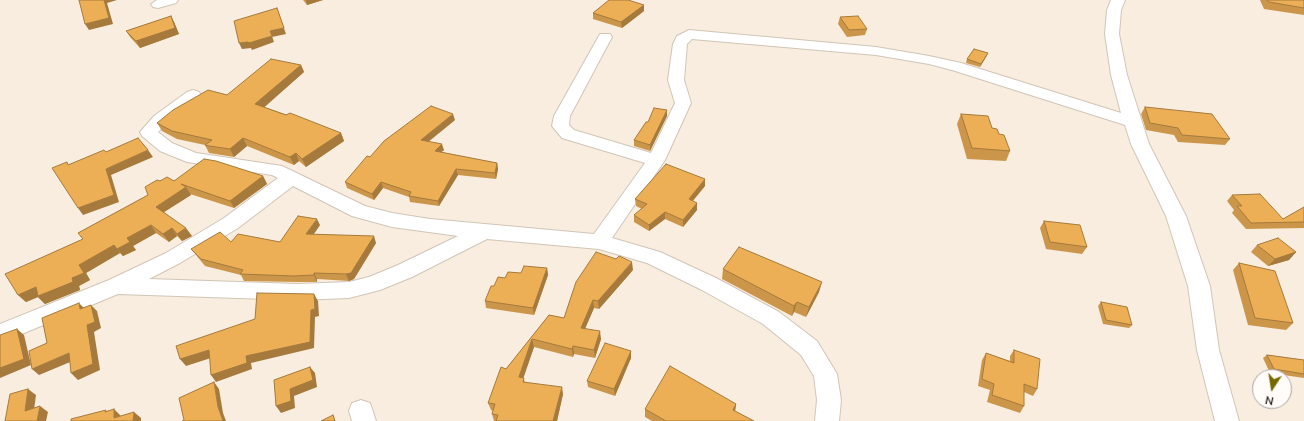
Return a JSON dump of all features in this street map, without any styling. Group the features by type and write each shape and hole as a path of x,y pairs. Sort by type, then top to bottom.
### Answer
{"street":[{"path":"158,4 171,0"},
{"path":"1118,0 1114,10 1112,34 1119,75 1132,122 1140,144 1176,216 1194,272 1198,286 1208,350 1227,421"},
{"path":"599,242 656,160 683,103 676,80 680,44 684,36 690,34 876,51 929,60 1092,108 1132,122"},
{"path":"605,37 562,116 560,126 568,134 656,160"},
{"path":"193,95 160,120 148,132 166,147 193,158 276,170 359,211 392,220 430,226 488,230 599,242 653,257 709,284 776,322 809,348 825,374 829,400 827,421"},
{"path":"0,334 116,286 173,258 232,223 292,178"},
{"path":"116,286 298,292 349,290 373,284 405,271 488,230"}],"building":[{"path":"79,0 104,0 109,18 85,24"},
{"path":"609,0 628,0 644,5 621,22 593,13"},
{"path":"1267,0 1304,0 1304,8 1269,2"},
{"path":"277,8 284,28 270,31 272,36 249,43 239,43 234,21"},
{"path":"171,16 175,28 136,41 126,31"},
{"path":"858,16 867,29 849,30 840,17"},
{"path":"974,49 988,53 981,64 967,59"},
{"path":"271,59 301,65 255,104 286,115 290,113 341,133 302,159 296,153 290,157 243,138 230,149 209,146 205,145 212,140 172,131 157,123 173,110 208,90 227,95"},
{"path":"431,106 453,114 421,140 442,144 435,151 497,163 495,173 456,169 438,201 409,196 411,192 381,182 372,194 345,182 367,156 370,157 384,141"},
{"path":"1145,107 1212,114 1230,139 1182,135 1178,128 1150,123"},
{"path":"654,108 667,110 650,145 634,140 646,122 648,122"},
{"path":"961,114 988,116 992,128 997,129 999,134 1004,135 1010,151 972,148"},
{"path":"138,138 148,150 106,169 114,195 78,208 52,168 67,162 68,165 104,150 106,152"},
{"path":"204,159 216,161 263,176 230,201 181,184 186,187 156,207 186,228 177,234 172,228 163,234 151,225 127,238 130,242 117,249 114,245 79,265 84,273 72,278 73,282 38,296 36,287 18,295 5,274 83,239 78,233 148,195 145,187 157,180 160,181 167,177 174,181"},
{"path":"666,164 705,179 689,199 697,203 683,220 665,212 649,225 634,215 647,204 635,199"},
{"path":"1260,194 1283,219 1304,207 1304,222 1251,223 1237,206 1242,206 1232,195"},
{"path":"298,216 317,219 306,234 374,236 351,273 346,274 314,273 314,275 294,276 240,274 243,270 201,259 191,249 220,232 231,242 238,234 280,242"},
{"path":"1044,221 1080,225 1087,247 1050,242"},
{"path":"1278,238 1296,252 1275,259 1257,245"},
{"path":"739,247 822,282 809,307 797,302 794,306 723,269"},
{"path":"596,252 616,259 619,256 632,262 598,301 593,300 581,328 600,331 594,350 573,346 572,349 532,339 519,377 524,378 523,382 562,387 553,421 496,421 498,415 492,414 495,404 488,403 501,367 506,369 549,315 564,318 576,282"},
{"path":"1239,263 1275,271 1293,323 1255,318"},
{"path":"524,266 547,268 533,308 485,301 491,286 494,286 498,277 505,278 508,272 521,273"},
{"path":"257,293 314,294 315,309 311,310 310,342 246,356 247,363 211,375 209,350 180,359 176,346 255,319"},
{"path":"1101,302 1127,307 1132,325 1106,320"},
{"path":"79,303 80,309 91,305 95,322 87,325 93,364 71,373 69,353 32,369 29,351 47,343 42,318"},
{"path":"17,329 24,359 0,368 0,335"},
{"path":"605,343 631,351 614,389 587,381"},
{"path":"1014,350 1040,359 1037,389 1024,384 1024,406 992,395 994,384 982,379 986,353 1014,363"},
{"path":"1267,355 1304,360 1304,374 1292,372 1292,369 1274,369"},
{"path":"670,366 736,404 733,410 754,421 666,421 645,409"},
{"path":"310,367 313,380 290,389 291,401 276,406 274,380"},
{"path":"214,382 218,407 223,421 182,421 184,420 179,398"},
{"path":"28,389 25,411 40,406 37,421 5,421 10,394"},
{"path":"114,409 114,418 134,412 133,421 71,421 71,419"},
{"path":"333,415 335,421 321,421"}]}
